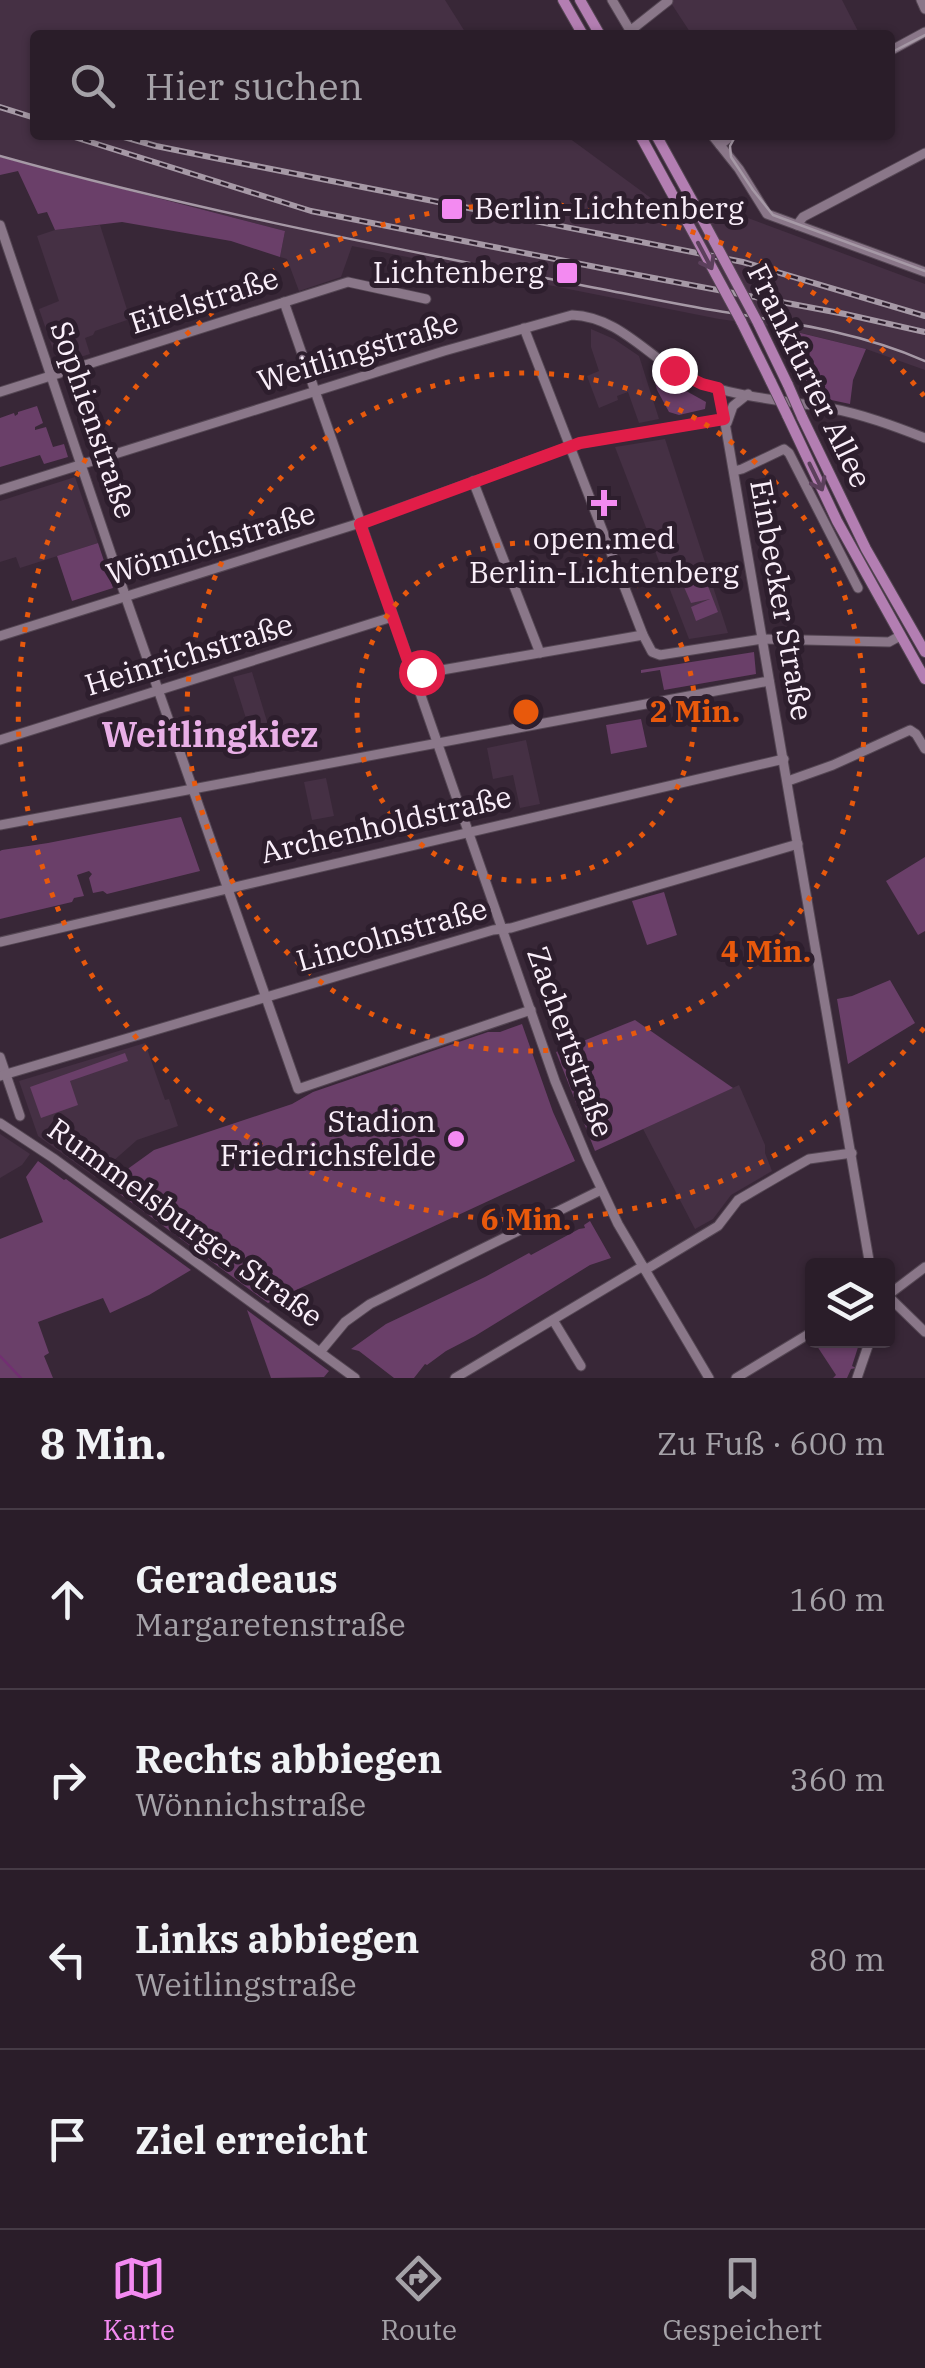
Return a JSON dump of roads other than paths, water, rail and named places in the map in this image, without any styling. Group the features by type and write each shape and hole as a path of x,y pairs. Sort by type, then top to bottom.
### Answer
{"main road":[{"path":"563,0 579,30"},
{"path":"580,0 597,30"},
{"name":"Frankfurter Allee","path":"643,140 741,321 837,521 925,679"},
{"name":"Frankfurter Allee","path":"659,140 758,323 860,538 925,652"}],"street":[{"path":"612,0 629,30"},
{"path":"920,0 925,8"},
{"path":"634,30 668,1"},
{"path":"895,48 925,32"},
{"name":"Frankfurter Allee","path":"716,140 766,214 925,272"},
{"path":"720,145 726,140"},
{"path":"797,226 803,217 925,153"},
{"name":"Sophienstraße","path":"0,225 10,267 52,376 298,1089 531,1010"},
{"name":"Eitelstraße","path":"0,392 348,282 426,299"},
{"name":"Zachertstraße","path":"284,302 556,1083 601,1190 709,1378"},
{"name":"Weitlingstraße","path":"0,490 314,391 572,316 608,323 688,378 718,388 841,410 925,438"},
{"path":"524,328 652,652 762,640 889,642 900,636"},
{"name":"Einbecker Straße","path":"718,388 869,1258"},
{"path":"725,423 733,406 748,394"},
{"name":"Wönnichstraße","path":"0,636 360,524 580,443 725,423"},
{"name":"Frankfurter Allee","path":"734,471 784,448 858,588"},
{"path":"474,481 540,653"},
{"name":"Heinrichstraße","path":"0,740 392,618"},
{"path":"413,675 643,636"},
{"path":"0,825 770,681"},
{"path":"788,781 910,730 925,748"},
{"name":"Archenholdstraße","path":"0,942 784,759"},
{"name":"Lincolnstraße","path":"3,1075 798,844"},
{"path":"0,1056 3,1075 20,1116"},
{"name":"Rummelsburger Straße","path":"0,1122 320,1352 336,1370 355,1378"},
{"path":"455,1378 718,1226 738,1200 786,1172 810,1159 852,1153"},
{"path":"320,1352 344,1322 370,1304 601,1190"},
{"path":"895,1290 925,1267"},
{"path":"895,1302 925,1332"},
{"path":"553,1320 581,1366"},
{"path":"736,1378 805,1336"},
{"path":"856,1378 867,1348"}],"waterway":[{"path":"0,1356 21,1378"}],"tram line":[{"path":"895,50 925,35"},
{"path":"733,140 731,157 773,215 925,271"},
{"path":"0,156 154,196 309,230 820,329 873,342 925,361"}],"railway":[{"path":"0,107 30,116"},
{"path":"84,140 311,211 925,332"},
{"path":"135,140 743,262 925,316"}],"place":[{"name":"Berlin-Lichtenberg","path":"452,209"},
{"name":"Lichtenberg","path":"567,273"},
{"name":"open.med Berlin-Lichtenberg","path":"604,503"},
{"name":"Stadion Friedrichsfelde","path":"456,1139"}],"district":[{"name":"Weitlingkiez","path":"210,735"}]}
